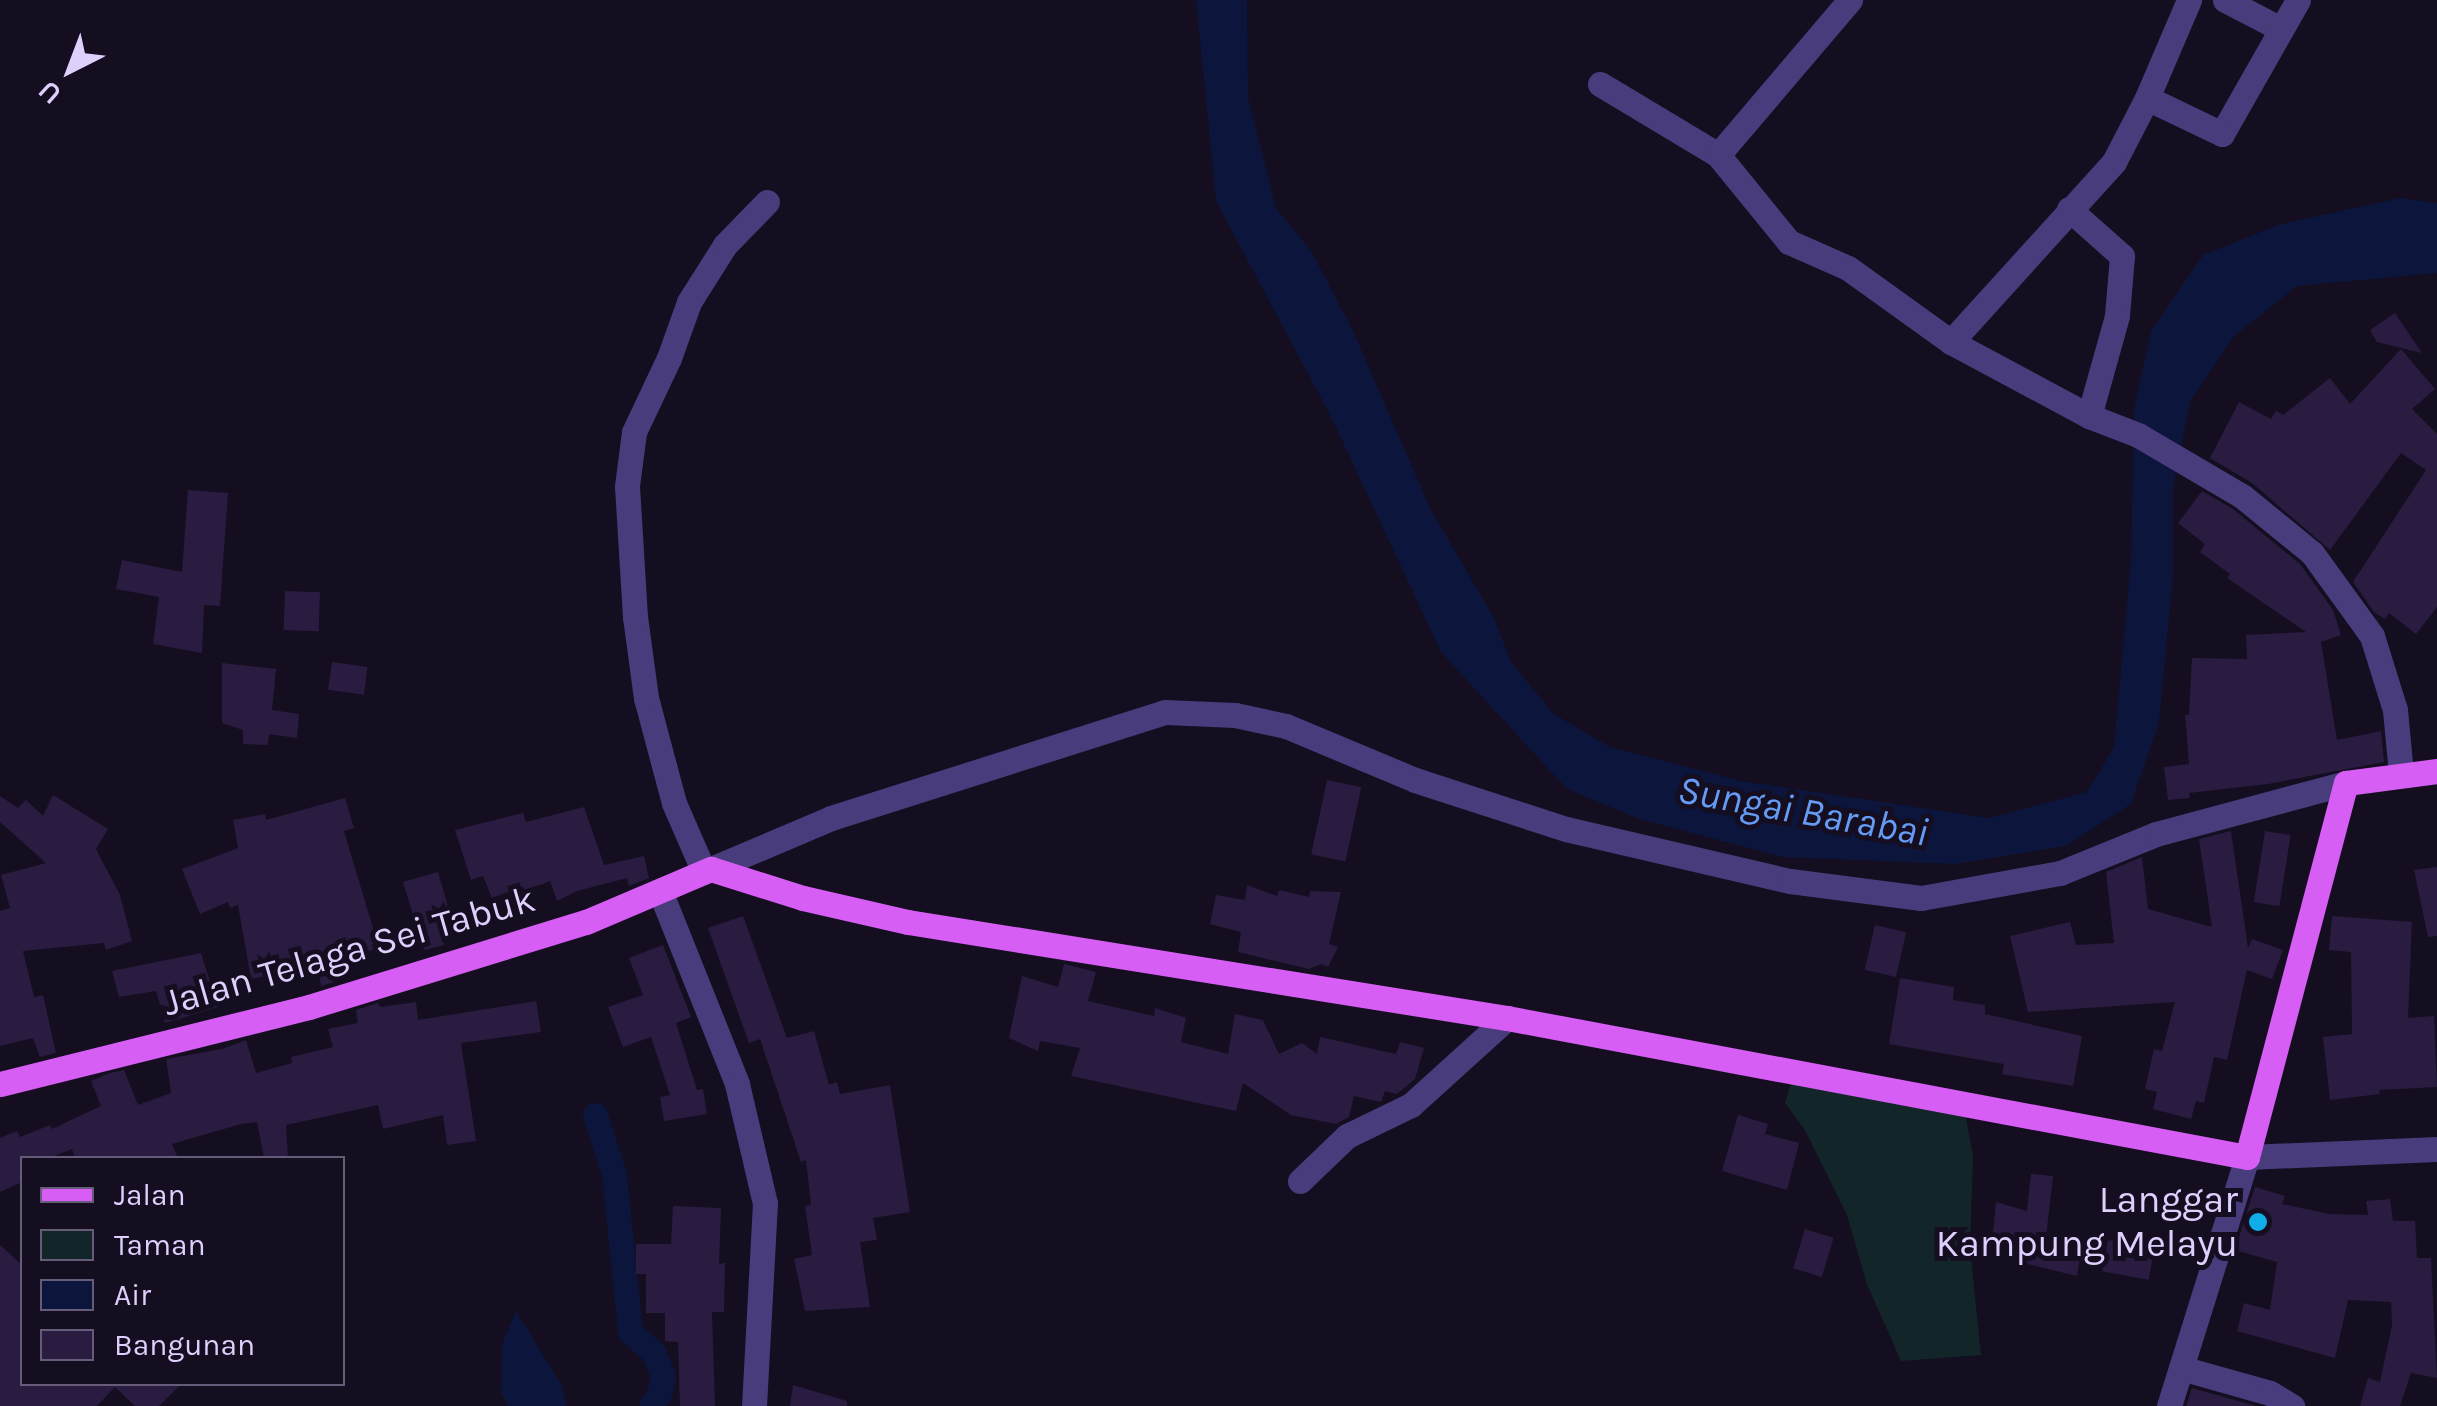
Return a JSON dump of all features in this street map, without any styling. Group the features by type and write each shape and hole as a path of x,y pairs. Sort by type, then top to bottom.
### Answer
{"main road":[{"path":"708,871 908,922 1507,1018 2247,1156 2346,783 2437,771"},
{"name":"Jalan Telaga Sei Tabuk","path":"0,1084 309,1007 586,922 708,871"}],"street":[{"path":"1718,155 1850,0"},
{"path":"1951,342 2114,162 2147,98 2189,0"},
{"path":"2147,98 2222,134 2288,17 2225,0"},
{"path":"1600,84 1718,155 1788,242 1848,268 1951,342 2089,416 2138,435 2242,496 2312,554 2372,636 2395,710 2402,774"},
{"path":"767,202 725,245 689,302 669,358 634,432 627,486 646,698 674,803 708,871 831,818 1165,712 1235,715 1286,726 1415,780 1566,830 1790,881 1921,898 2060,873 2156,834 2346,783"},
{"path":"2069,210 2122,256 2117,316 2089,416"},
{"path":"660,891 737,1084 765,1203 754,1406"},
{"path":"1300,1181 1347,1136 1411,1105 1507,1018"},
{"path":"2169,1406 2247,1156 2437,1149"},
{"path":"2181,1368 2270,1393 2292,1406"}],"green space":[{"path":"1793,1077 1964,1107 1973,1156 1970,1248 1981,1355 1901,1361 1867,1284 1847,1215 1805,1130 1785,1103"}],"water":[{"name":"Sungai Barabai","path":"1196,0 1247,0 1248,97 1276,208 1312,252 1354,333 1430,508 1494,618 1511,662 1554,714 1610,747 1741,781 1989,818 2087,792 2114,747 2131,559 2134,409 2151,331 2203,255 2281,224 2400,198 2437,203 2437,273 2297,286 2233,337 2190,402 2173,487 2173,576 2159,723 2131,804 2066,846 1955,864 1783,857 1639,819 1567,789 1441,652 1331,417 1216,201"},
{"path":"516,1311 561,1384 567,1406 508,1406 501,1392 502,1344"}],"building":[{"path":"2395,313 2422,353 2377,342 2370,330"},
{"path":"2401,349 2435,389 2412,409 2437,434 2437,607 2416,634 2389,613 2385,619 2374,612 2353,582 2426,470 2401,453 2330,550 2252,483 2210,458 2239,402 2271,419 2276,411 2283,415 2330,378 2350,404"},
{"path":"188,490 228,493 220,606 204,605 202,653 153,644 159,597 116,589 122,560 182,572"},
{"path":"2202,491 2233,509 2300,564 2333,610 2341,635 2321,642 2337,740 2381,731 2384,762 2268,784 2189,793 2190,798 2168,800 2164,767 2189,764 2185,715 2189,715 2192,658 2247,659 2246,635 2306,632 2227,578 2230,574 2200,552 2205,544 2178,523"},
{"path":"285,591 320,592 319,631 284,630"},
{"path":"332,662 368,667 364,695 328,690"},
{"path":"222,663 276,669 272,710 299,714 297,738 269,734 268,745 243,744 243,730 222,723"},
{"path":"1327,780 1361,787 1345,862 1311,854"},
{"path":"53,795 108,829 96,849 120,895 132,941 106,950 104,943 23,951 34,997 43,995 56,1053 40,1057 33,1038 0,1046 0,911 10,908 1,875 46,863 0,822 0,796 18,808 26,800 43,816"},
{"path":"345,798 354,828 344,831 379,948 345,958 348,978 321,986 318,965 251,979 238,905 230,908 228,902 200,914 182,869 238,848 233,820 265,814 266,820"},
{"path":"584,807 604,865 644,856 649,878 629,886 627,878 577,891 557,901 550,881 525,892 523,886 492,898 483,876 471,880 455,830 523,813 526,822"},
{"path":"2231,831 2248,948 2252,939 2283,950 2272,979 2247,970 2227,1060 2214,1057 2204,1103 2196,1101 2191,1119 2153,1109 2157,1092 2145,1089 2154,1049 2162,1051 2175,1002 2028,1012 2010,936 2070,922 2076,945 2114,943 2106,872 2142,857 2148,909 2212,927 2199,839"},
{"path":"2265,831 2291,835 2279,906 2254,902"},
{"path":"2437,867 2437,936 2428,937 2414,870"},
{"path":"438,872 449,910 437,913 444,945 424,950 403,882"},
{"path":"1247,885 1277,896 1279,890 1309,897 1310,891 1341,892 1329,944 1338,947 1328,967 1321,964 1309,969 1238,952 1241,932 1210,924 1216,895 1245,900"},
{"path":"743,916 787,1038 814,1031 829,1085 837,1082 840,1094 890,1085 910,1212 873,1218 877,1240 860,1242 870,1307 805,1311 794,1259 812,1255 805,1206 811,1205 806,1160 801,1162 760,1039 749,1043 708,928"},
{"path":"2332,916 2412,922 2408,1018 2434,1016 2437,1087 2379,1090 2380,1094 2330,1100 2323,1037 2352,1034 2351,952 2329,950"},
{"path":"1875,925 1906,932 1896,977 1865,970"},
{"path":"663,945 691,1017 676,1023 697,1090 703,1089 707,1114 664,1121 660,1097 670,1095 651,1037 623,1047 608,1007 643,995 629,958"},
{"path":"201,953 218,1007 165,1023 156,991 119,997 112,971"},
{"path":"1064,964 1096,972 1088,1001 1154,1016 1155,1008 1186,1018 1181,1042 1228,1054 1235,1014 1263,1020 1279,1054 1302,1043 1317,1054 1320,1037 1396,1054 1400,1042 1424,1048 1415,1079 1397,1094 1385,1091 1381,1102 1354,1096 1349,1117 1336,1124 1291,1115 1243,1083 1236,1111 1071,1076 1080,1048 1040,1041 1038,1051 1009,1038 1022,976 1058,987"},
{"path":"1900,978 1954,987 1953,1000 1985,1005 1985,1014 2082,1036 2073,1086 2002,1074 2004,1064 1889,1044"},
{"path":"536,1001 541,1032 461,1043 476,1141 447,1145 443,1115 383,1129 378,1105 286,1125 288,1156 264,1156 257,1122 172,1144 177,1156 74,1156 72,1149 54,1156 20,1156 20,1183 0,1192 0,1138 17,1131 20,1137 50,1125 52,1129 101,1106 91,1081 110,1073 124,1070 138,1105 171,1093 166,1059 222,1049 246,1040 256,1073 292,1063 291,1057 333,1047 328,1029 358,1023 356,1010 378,1003 380,1007 416,1002 418,1020"},
{"path":"1738,1115 1768,1124 1765,1134 1799,1143 1787,1190 1722,1171"},
{"path":"2031,1174 2053,1176 2045,1246 2081,1252 2077,1276 1991,1255 1996,1202 2027,1211"},
{"path":"2255,1187 2285,1196 2282,1204 2329,1214 2368,1215 2366,1201 2390,1199 2393,1221 2415,1221 2417,1258 2431,1258 2437,1378 2411,1373 2400,1406 2360,1406 2368,1378 2380,1382 2392,1325 2391,1302 2348,1300 2335,1358 2237,1331 2244,1303 2270,1310 2277,1262 2235,1250"},
{"path":"673,1206 721,1208 719,1264 725,1263 724,1312 712,1312 715,1406 680,1406 678,1342 665,1341 665,1313 646,1313 646,1274 636,1274 636,1244 671,1244"},
{"path":"1805,1229 1834,1238 1822,1277 1793,1268"},
{"path":"2108,1240 2154,1248 2149,1280 2102,1272"},
{"path":"0,1245 20,1263 20,1386 179,1386 159,1406 135,1406 115,1387 97,1406 0,1406"},
{"path":"793,1385 847,1401 847,1406 790,1406"},
{"path":"2192,1388 2256,1406 2186,1406"}],"waterway":[{"path":"595,1115 614,1174 630,1332 653,1352 663,1375 659,1394 651,1406"}],"place":[{"name":"Langgar Kampung Melayu","path":"2258,1222"}]}
